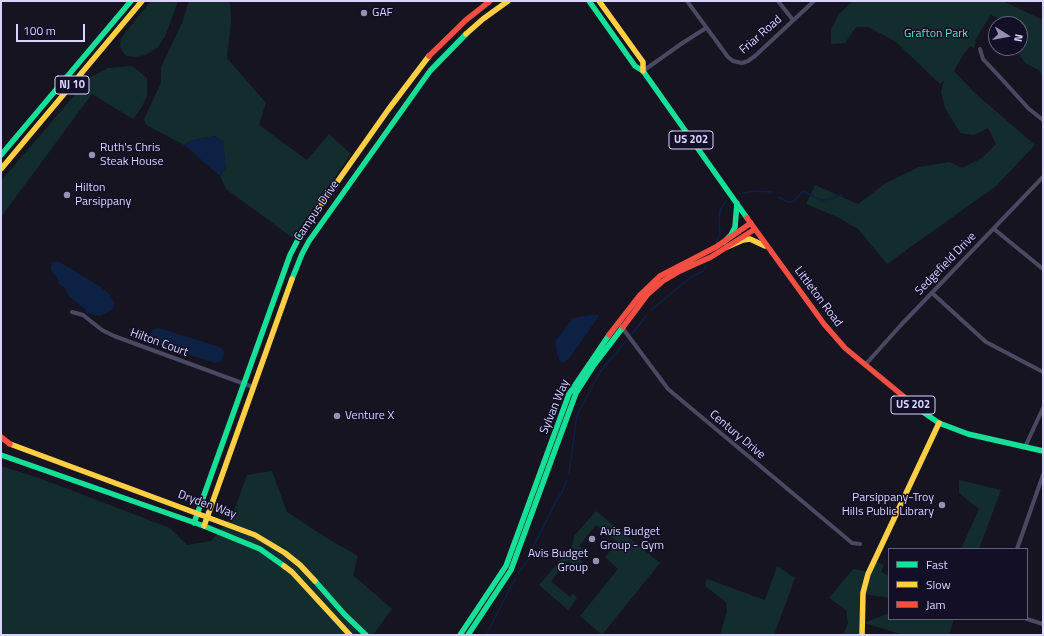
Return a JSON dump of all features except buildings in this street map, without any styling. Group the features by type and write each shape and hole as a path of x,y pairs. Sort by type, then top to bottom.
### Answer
{"main road":[{"name":"NJ 10","path":"1,155 131,1"},
{"name":"NJ 10","path":"1,169 142,1"},
{"name":"Campus Drive","path":"194,523 290,255 302,232 428,56 466,20 490,1"},
{"name":"Campus Drive","path":"204,526 302,254 319,226 430,71 462,38 508,1"},
{"name":"Littleton Road","path":"589,1 635,66 643,71 768,248 824,324 845,348 916,407 939,423 968,434 1043,451"},
{"name":"Littleton Road","path":"599,1 643,62 643,71"},
{"path":"726,244 735,227 737,203"},
{"name":"Sylvan Way","path":"726,244 751,223"},
{"name":"Sylvan Way","path":"468,635 511,570 576,394 647,287 660,276 755,229"},
{"path":"726,244 750,239 768,248"},
{"name":"Sylvan Way","path":"460,635 506,566 569,394 584,370 621,325"},
{"path":"862,635 863,593 868,574 939,423"},
{"path":"1,437 10,444"},
{"path":"1,442 10,444"},
{"name":"Dryden Way","path":"10,444 255,535 285,553 310,575 345,615 366,635"},
{"name":"Dryden Way","path":"1,455 249,543 281,564 300,581 350,635"}],"street":[{"path":"643,71 680,44 706,28 687,1"},
{"path":"778,1 793,20"},
{"name":"Friar Road","path":"706,28 728,57 733,61 742,63 755,56 814,1"},
{"path":"980,49 983,58 998,75 1029,109 1043,120"},
{"name":"Sedgefield Drive","path":"865,365 1043,177"},
{"path":"994,229 1043,269"},
{"path":"932,293 986,342 1043,372"},
{"name":"Hilton Court","path":"72,312 83,315 102,330 114,336 253,387"},
{"name":"Century Drive","path":"621,325 662,382 674,394 845,537 852,542 860,544"},
{"path":"1025,447 1043,408"},
{"path":"1017,548 1043,475"},
{"path":"1028,619 1043,624"}],"green space":[{"path":"151,1 178,1 165,37 157,48 146,55 135,57 126,56 120,46 121,38"},
{"path":"189,1 230,1 231,22 227,58 266,103 259,125 307,160 329,134 351,154 293,238 226,189 220,176 226,167 215,136 190,141 184,145 146,125 144,119 161,83 161,67 182,23"},
{"name":"Grafton Park","path":"853,1 1003,1 1043,20 1043,77 1039,70 1025,63 1020,56 1028,56 1028,16 988,16 988,20 975,40 976,42 974,48 970,46 954,71 975,93 1035,145 996,186 887,264 858,229 837,217 806,204 815,185 858,204 886,183 919,167 950,162 962,168 982,158 996,144 988,128 974,135 960,133 945,108 941,92 944,80 940,84 895,41 868,27 856,27 845,43 831,44 831,29 839,14"},
{"path":"132,66 147,78 147,96 142,107 133,119 92,94 1,217 1,181 89,78 108,68"},
{"path":"1,466 42,479 170,528 187,545 211,541 232,516 247,475 272,471 287,512 325,537 358,556 353,575 392,609 373,635 1,635"},
{"path":"959,480 1001,490 979,548 961,548 979,509 959,493"},
{"path":"596,511 660,563 602,635 580,616 618,569 605,557 617,542 596,525 579,546 589,553 585,558 571,547 574,536"},
{"path":"569,550 582,561 577,568 568,560 551,581 570,597 573,594 577,598 568,610 539,585"},
{"path":"874,561 884,565 881,572 888,576 888,598 863,594 862,635 843,635 848,623 846,610 829,598 853,569 869,572"},
{"path":"777,566 795,578 774,635 720,635 727,611 726,602 705,586 707,579 765,600"},
{"path":"888,613 888,620 954,620 949,635 903,635 864,623"}],"water":[{"path":"215,136 223,141 226,167 220,176 184,145 190,141"},
{"path":"58,261 101,287 110,295 115,304 112,310 100,316 86,313 86,310 68,295 65,288 59,284 57,278 51,270 52,262"},
{"path":"598,314 599,316 571,356 566,361 561,363 557,354 555,341 573,318"},
{"path":"159,328 220,347 224,351 221,361 215,363 152,342 150,338 153,329"}],"waterway":[{"path":"743,193 755,191 771,192"},
{"path":"778,197 788,202 794,201 802,192 823,200 842,195"},
{"path":"716,244 720,233 720,210 726,201"},
{"path":"651,310 691,277 703,271 706,265"},
{"path":"632,334 646,316"},
{"path":"569,473 577,415 600,372 627,340"},
{"path":"519,572 529,559 534,545 567,480"},
{"path":"486,635 515,579"}],"traffic: fast":[{"path":"1,155 131,1"},
{"path":"589,1 635,66 643,71 747,218"},
{"path":"292,279 309,241 430,71 466,34"},
{"path":"724,242 731,235 735,227 737,203"},
{"path":"194,523 290,255 302,232 316,212"},
{"path":"468,635 511,570 576,393 594,365 623,327"},
{"path":"460,635 506,566 569,394 609,335"},
{"path":"920,410 939,423 968,434 1043,451"},
{"path":"1,455 204,526 260,549 284,566"},
{"path":"315,581 345,615 366,635"}],"traffic: slow":[{"path":"1,169 142,1"},
{"path":"466,34 483,19 508,1"},
{"path":"599,1 643,62 643,71"},
{"path":"316,212 388,110 429,56"},
{"path":"727,247 743,240 750,239 765,246"},
{"path":"204,526 292,279"},
{"path":"862,635 863,593 868,574 939,423"},
{"path":"10,444 255,535 285,553 300,565 315,581"},
{"path":"284,566 292,572 350,635"}],"traffic: jam":[{"path":"429,56 466,20 490,1"},
{"path":"747,218 824,324 845,348 920,410"},
{"path":"609,335 640,295 660,276 716,247 751,223"},
{"path":"623,327 647,295 663,281 680,271 711,257 755,229"},
{"path":"1,437 10,444"}],"place":[{"name":"GAF","path":"364,13"},
{"name":"Ruth's Chris Steak House","path":"92,155"},
{"name":"Hilton Parsippany","path":"67,195"},
{"name":"Venture X","path":"337,416"},
{"name":"Parsippany-Troy Hills Public Library","path":"942,505"},
{"name":"Avis Budget Group - Gym","path":"592,539"},
{"name":"Avis Budget Group","path":"596,561"}]}
